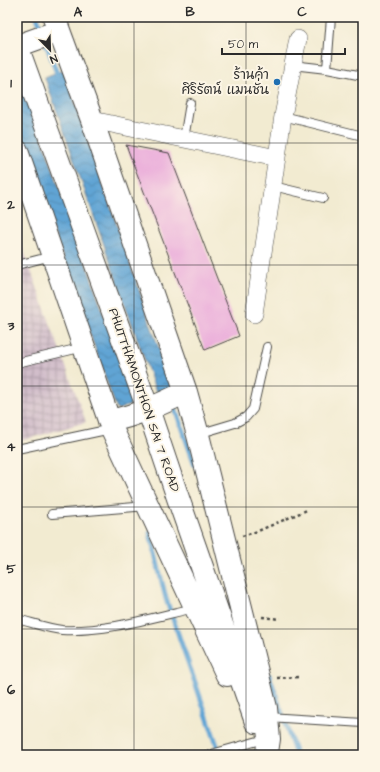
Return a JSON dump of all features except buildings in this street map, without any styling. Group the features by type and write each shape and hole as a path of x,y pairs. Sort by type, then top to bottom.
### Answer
{"main road":[{"path":"17,46 56,24 92,120 186,392 198,434 267,717 269,739 264,749"},
{"name":"PHUTTHAMONTHON SAI 7 ROAD","path":"17,46 148,408 264,749"},
{"path":"17,151 110,425 195,607 264,749"},
{"path":"110,425 186,392"}],"street":[{"path":"254,314 283,116 298,39"},
{"path":"92,120 277,158"}],"lane":[{"path":"327,69 331,17"},
{"path":"292,65 327,69 363,76"},
{"path":"184,139 190,104"},
{"path":"283,116 363,136"},
{"path":"273,186 323,198"},
{"path":"17,265 53,256"},
{"path":"17,363 84,346"},
{"path":"198,434 235,423 246,418 253,409 267,347"},
{"path":"17,449 110,425"},
{"path":"52,514 147,506"},
{"path":"17,620 60,630 91,629 137,622 195,607"},
{"path":"267,717 363,723"},
{"path":"208,755 264,749"}],"path":[{"path":"224,540 258,531 307,510"}],"shaded area":[{"path":"17,232 86,422 17,442"}],"water":[{"path":"64,70 172,387 159,394 155,389 45,78"},
{"path":"17,87 24,87 135,403 117,410 17,128"}],"waterway":[{"path":"37,17 42,31"},
{"path":"45,41 59,79"},
{"path":"173,403 195,465"},
{"path":"150,533 166,599 220,754"},
{"path":"269,675 296,755"}],"place":[{"name":"ร้านค้า ศิริรัตน์ แมนชั่น","path":"277,82"}]}
